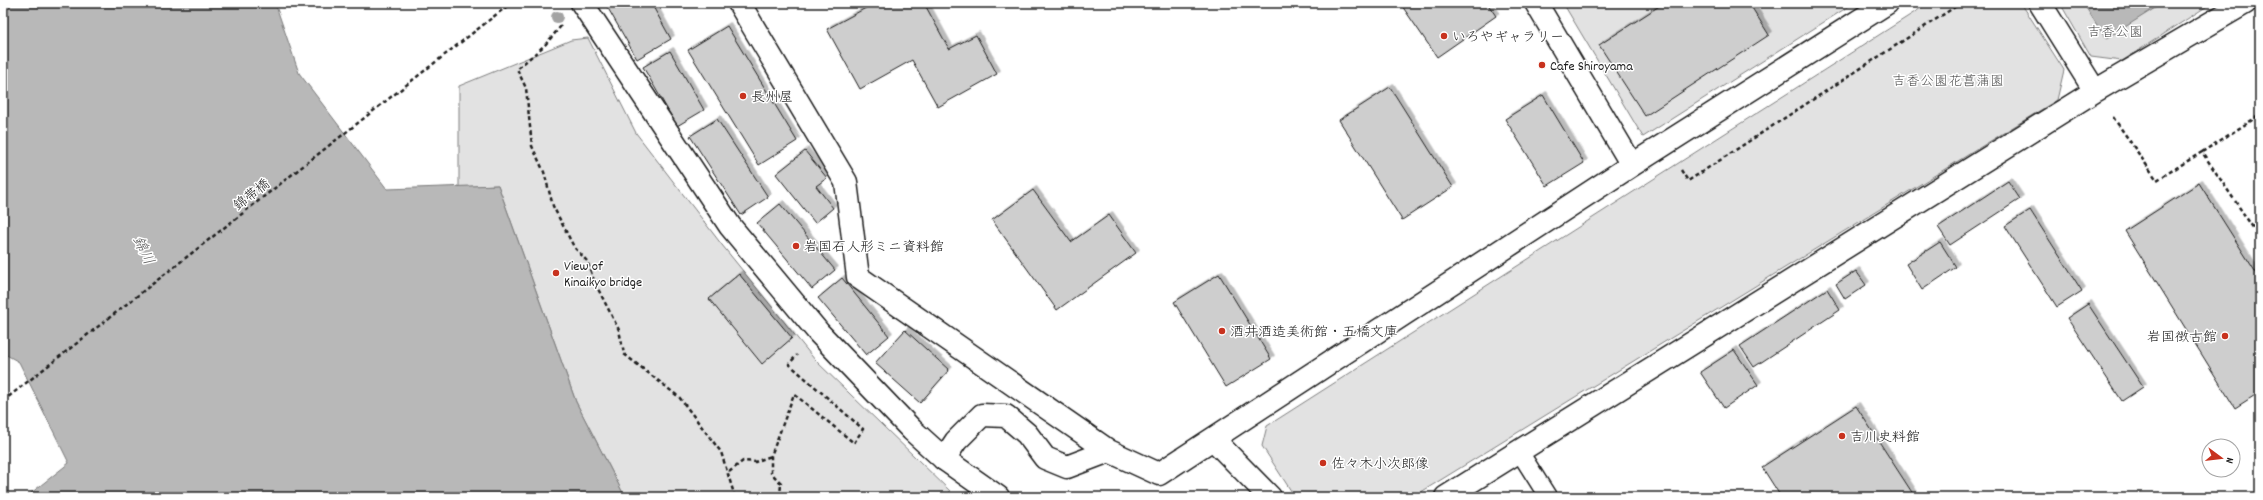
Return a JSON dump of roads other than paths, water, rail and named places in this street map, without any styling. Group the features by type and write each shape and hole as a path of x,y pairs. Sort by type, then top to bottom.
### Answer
{"street":[{"path":"582,3 730,226 819,333 912,430 944,459 998,497"},
{"path":"739,3 846,182 858,278 1109,451 1159,474 1632,165 1887,3"},
{"path":"1536,3 1632,165"},
{"path":"2040,3 2095,91"},
{"path":"1446,497 2095,91 2245,3"},
{"path":"944,459 956,441 982,415 1006,416 1027,434 1045,458 1066,467 1109,451"},
{"path":"1213,439 1270,497"}],"lane":[{"path":"1519,451 1548,497"}],"water":[{"name":"錦川","path":"3,3 275,3 299,73 387,189 498,185 576,402 625,497 26,497 69,463 19,362 3,353"},
{"path":"2083,3 2163,3 2106,39"}],"place":[{"name":"いろやギャラリー","path":"1444,36"},
{"name":"Cafe Shiroyama","path":"1542,65"},
{"name":"長州屋","path":"743,96"},
{"name":"岩国石人形ミニ資料館","path":"796,246"},
{"name":"View of Kinaikyo bridge","path":"556,273"},
{"name":"酒井酒造美術館・五橋文庫","path":"1222,331"},
{"name":"岩国徴古館","path":"2225,336"},
{"name":"吉川史料館","path":"1842,436"},
{"name":"佐々木小次郎像","path":"1323,463"}],"park label":[{"name":"吉香公園","path":"2115,31"},
{"name":"吉香公園花菖蒲園","path":"1948,80"}]}
